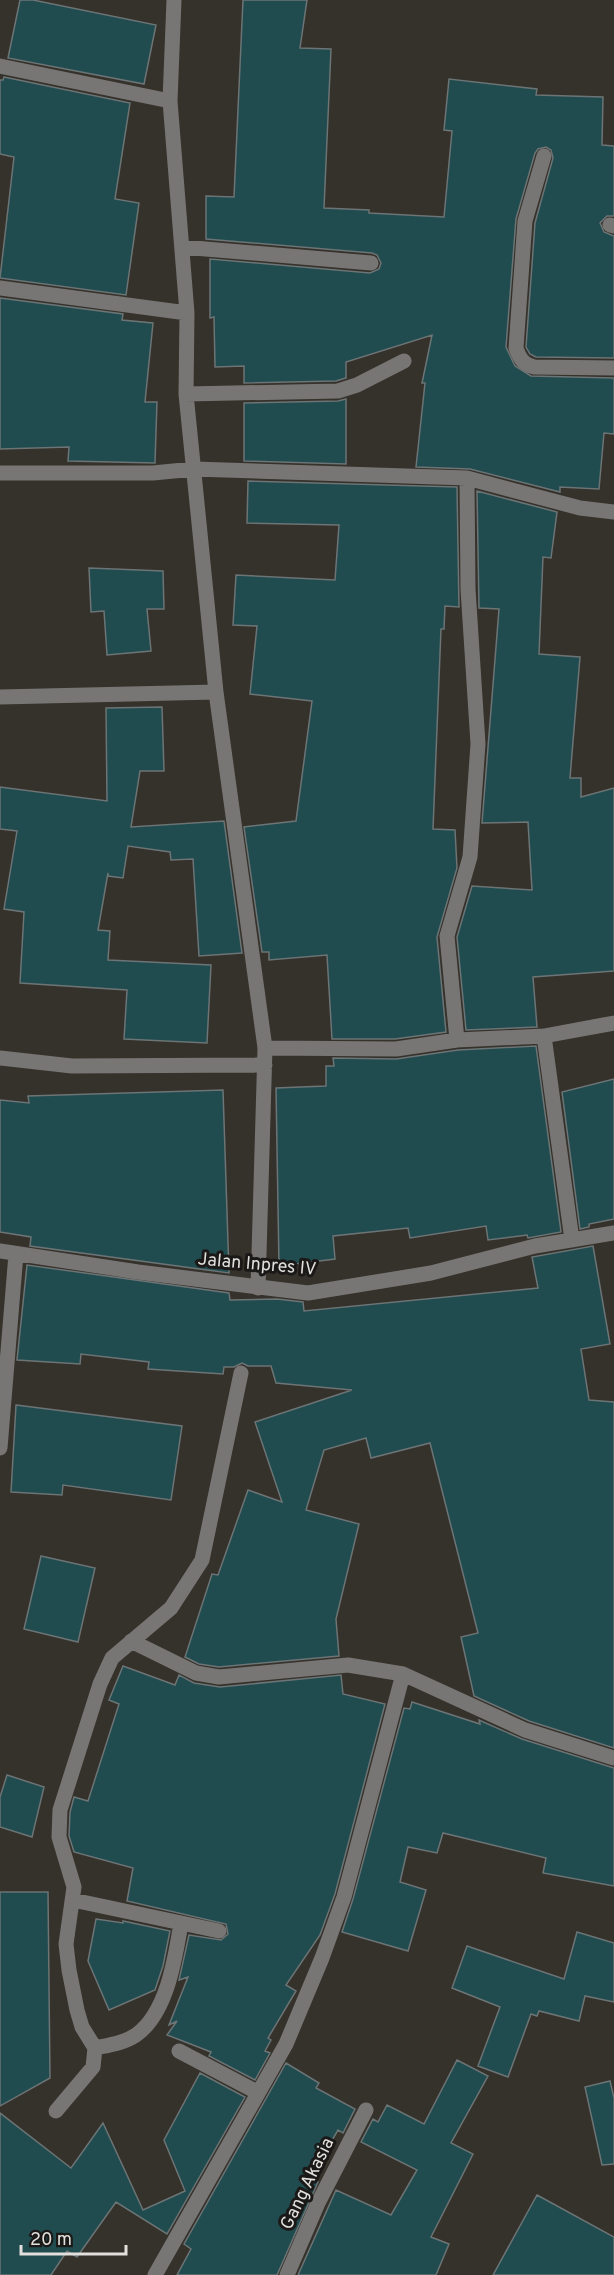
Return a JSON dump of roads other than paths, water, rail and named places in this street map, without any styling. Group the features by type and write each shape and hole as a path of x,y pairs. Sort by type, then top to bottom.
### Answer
{"street":[{"path":"174,0 170,101 187,313 186,394 216,692 265,1048 258,1288"},
{"path":"0,66 170,101"},
{"path":"543,156 525,221 516,348 520,359 526,365 534,367 614,369"},
{"path":"182,247 371,263"},
{"path":"0,288 187,313"},
{"path":"186,394 338,391 357,385 404,361"},
{"path":"0,473 153,473 194,469 467,478 580,508 614,512"},
{"path":"457,1040 447,936 470,858 478,744 468,589 467,478"},
{"path":"0,697 216,692"},
{"path":"265,1048 396,1049 457,1040 544,1036 614,1023"},
{"path":"544,1036 572,1240"},
{"path":"0,1058 72,1066 265,1065"},
{"name":"Jalan Inpres IV","path":"0,1251 258,1288 309,1293 431,1273 535,1246 614,1233"},
{"path":"0,1448 16,1254"},
{"path":"56,2111 93,2067 95,2048 82,2027 76,2010 69,1970 66,1944 74,1887 59,1837 60,1810 100,1684 112,1658 171,1608 202,1560 241,1374"},
{"path":"131,1641 196,1673 219,1677 348,1665 403,1674 525,1730 614,1758"},
{"path":"155,2275 286,2044 322,1958 344,1897 403,1674"},
{"path":"73,1900 219,1931"},
{"path":"95,2048 122,2042 135,2036 150,2023 172,1975 181,1923"},
{"path":"179,2051 257,2092"},
{"name":"Gang Akasia","path":"287,2275 318,2203 366,2110"}]}
